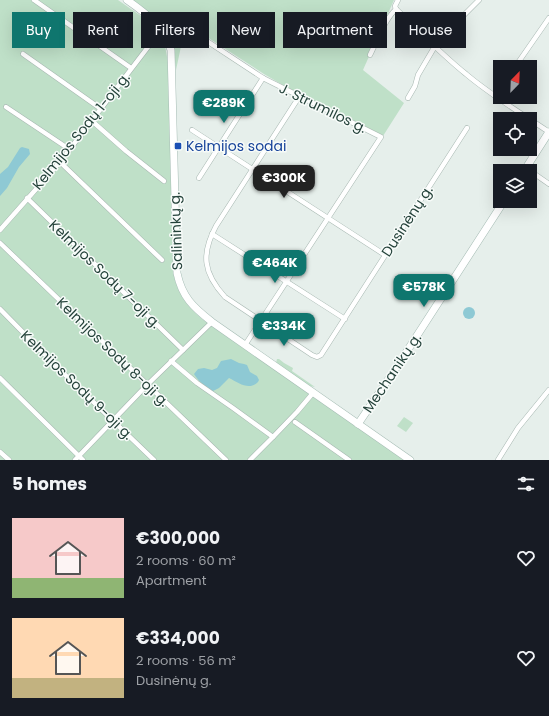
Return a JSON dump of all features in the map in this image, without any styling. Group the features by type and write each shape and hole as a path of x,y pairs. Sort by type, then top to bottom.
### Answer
{"main road":[{"name":"Salininkų g.","path":"127,0 144,12"},
{"name":"Salininkų g.","path":"170,48 172,58 177,273 181,289 189,302 212,322 410,460"},
{"path":"528,164 549,132"},
{"name":"Mechanikų g.","path":"358,424 499,208"}],"street":[{"path":"34,0 131,68"},
{"path":"370,55 383,28 396,9 395,6 398,0"},
{"path":"466,13 479,0"},
{"path":"396,9 399,12"},
{"path":"520,60 549,18"},
{"name":"J. Strumilos g.","path":"209,42 263,78 381,137 328,218"},
{"name":"Kelmijos Sodų 1-oji g.","path":"0,230 60,162 146,48"},
{"path":"408,98 415,86 418,75 433,48"},
{"path":"435,48 466,75 493,95"},
{"path":"23,54 101,109"},
{"path":"199,178 263,78"},
{"name":"Dusinėnų g.","path":"299,97 212,234 207,246 206,260 211,278 216,288 225,297 312,355 318,357 321,355 345,319 467,128"},
{"path":"508,104 549,132"},
{"path":"6,108 70,149"},
{"path":"92,121 126,151 164,181"},
{"path":"192,130 385,255"},
{"path":"60,162 162,260"},
{"path":"537,176 549,184"},
{"name":"Kelmijos Sodų 7-oji g.","path":"27,198 183,350"},
{"path":"245,345 328,218"},
{"path":"212,234 345,319"},
{"name":"Kelmijos Sodų 8-oji g.","path":"0,243 226,460"},
{"name":"Kelmijos Sodų 9-oji g.","path":"0,309 154,460"},
{"path":"77,458 147,385 212,322"},
{"path":"171,361 197,383 273,437"},
{"path":"0,378 77,458 83,460"},
{"path":"498,460 518,428 549,390"},
{"path":"250,460 297,412 313,393"},
{"path":"295,422 349,460"},
{"path":"0,452 9,460"}],"green space":[{"path":"0,0 118,0 141,16 141,48 165,48 168,62 173,272 184,300 206,322 404,460 0,460"},
{"path":"132,0 394,0 387,16 387,12 283,12 283,48 373,48 363,70 404,103 383,136 293,91 224,48 275,48 275,12 217,12 217,44 209,38 209,12 148,12"},
{"path":"173,48 181,48 176,70"},
{"path":"277,359 293,368 292,371 315,387 310,386 276,363"},
{"path":"404,417 413,423 406,432 397,426"}],"water":[{"path":"22,147 29,149 30,154 19,167 7,188 0,196 0,174 8,167"},
{"path":"471,307 474,308 474,318 467,319 464,318 463,311 464,308"},
{"path":"231,359 247,365 250,372 257,376 259,380 258,382 255,385 248,386 240,384 229,378 219,388 213,391 202,384 194,374 198,369 204,368 212,370 217,368 221,361"}],"place":[{"name":"Kelmijos sodai","path":"178,146"}]}
